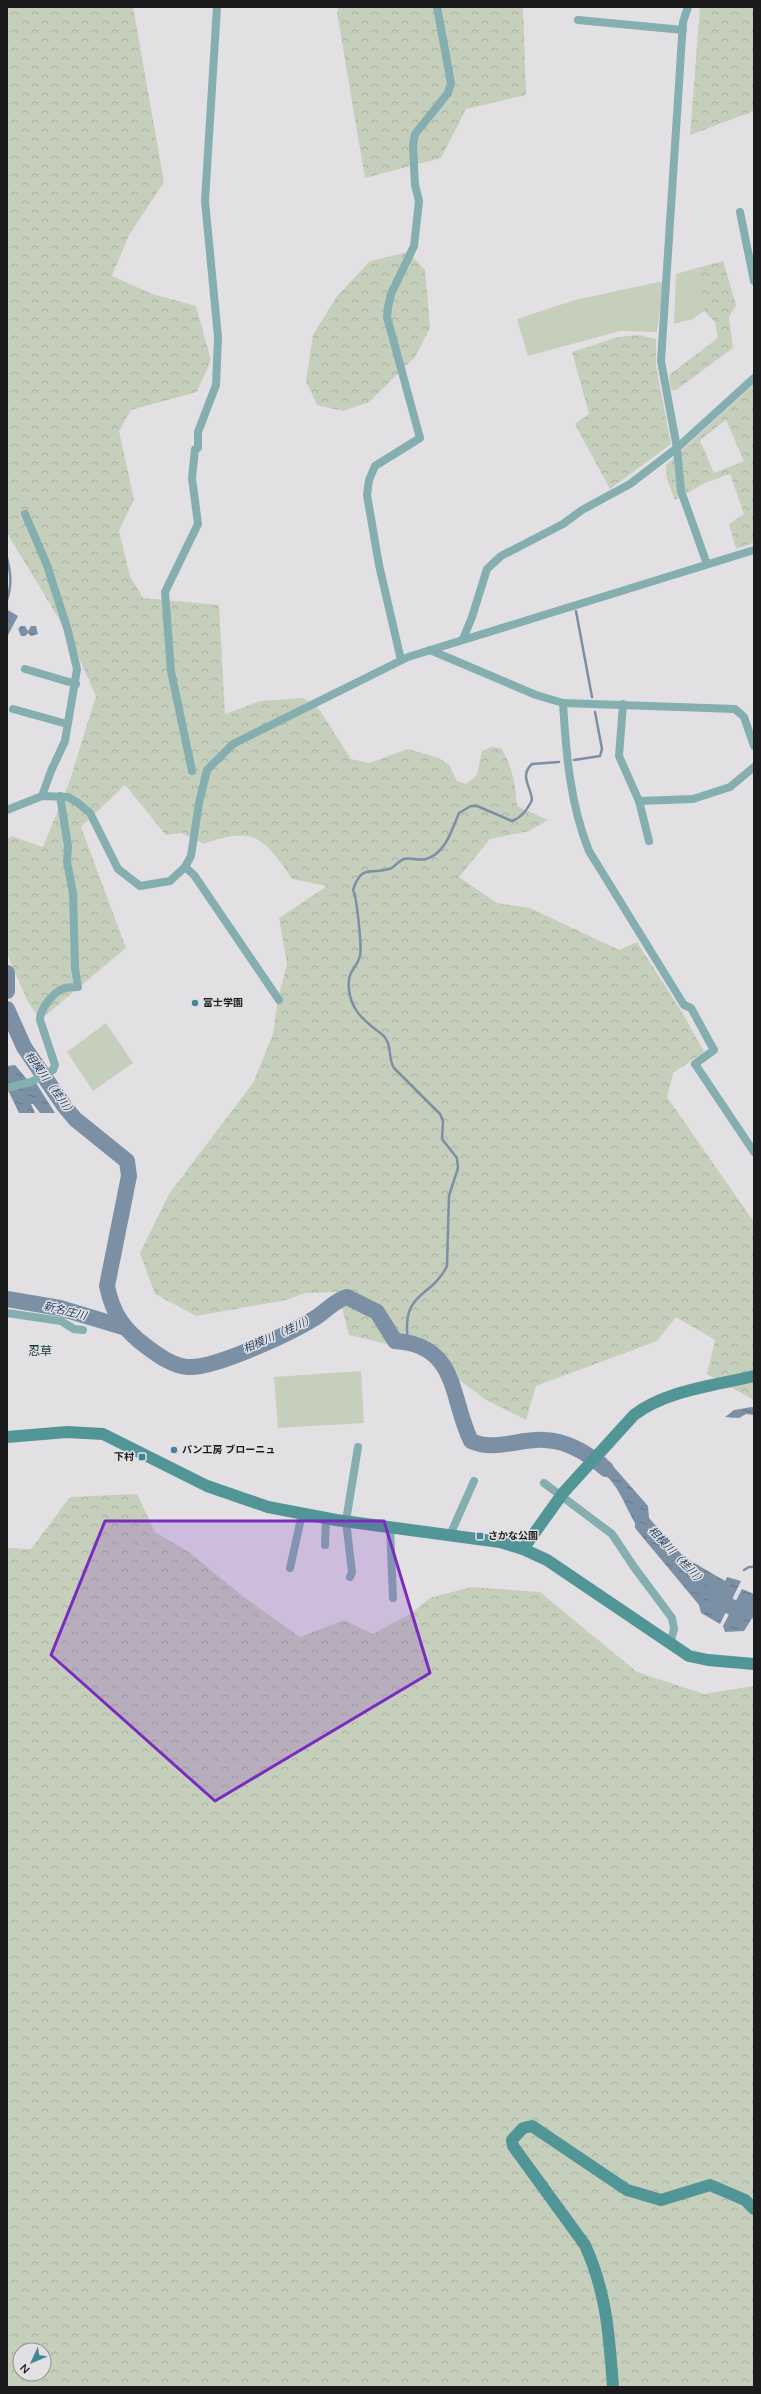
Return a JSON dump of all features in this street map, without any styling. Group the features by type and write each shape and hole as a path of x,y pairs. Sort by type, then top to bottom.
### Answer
{"street":[{"path":"192,771 171,671 165,592 198,524 192,478 196,449 198,448 198,432 216,385 218,336 206,195 217,7"},
{"path":"401,660 379,565 367,495 369,480 375,466 420,438 387,317 391,294 414,246 419,201 415,185 413,145 415,134 448,93 452,83 437,7"},
{"path":"688,7 683,30 661,348 662,372 677,448 681,491 707,564"},
{"path":"578,20 683,30"},
{"path":"740,212 754,281"},
{"path":"463,639 487,568 501,556 563,524 582,510 630,484 677,448 754,378"},
{"path":"25,514 47,565 70,638 77,669 76,684 67,724 65,741 51,771 42,796"},
{"path":"7,810 42,796 60,796 78,803 90,813 118,869 140,886 170,881 185,867 191,856 199,803 207,770 233,744 401,660 463,639 754,550"},
{"path":"430,650 536,695 563,703 735,709 744,718 754,746"},
{"path":"25,669 76,684"},
{"path":"563,703 567,765 582,834 589,851 684,1005 691,1008 714,1050 695,1064 754,1152"},
{"path":"623,704 619,756 639,801 649,841"},
{"path":"13,709 67,724"},
{"path":"639,801 693,799 730,787 754,767"},
{"path":"7,1088 31,1082 53,1070 55,1065 40,1020 40,1014 43,1007 62,989 78,987 74,968 73,893 67,862 68,846 60,796"},
{"path":"185,867 194,875 279,1000"},
{"path":"7,1313 61,1321 74,1329 84,1330"},
{"path":"522,1549 562,1495 634,1415 653,1402 754,1376"},
{"path":"7,1437 67,1432 102,1434 207,1486 268,1507 346,1522 500,1542 522,1549 547,1560 689,1656 708,1660 754,1664"},
{"path":"350,1578 352,1572 346,1522 358,1447"},
{"path":"450,1535 474,1481"},
{"path":"544,1483 612,1534 634,1568 672,1618 674,1629 670,1644"},
{"path":"290,1568 302,1514"},
{"path":"325,1545 326,1518"},
{"path":"390,1527 393,1598"},
{"path":"613,2387 606,2307 593,2263 585,2245 512,2146 512,2140 524,2128 532,2126 627,2190 661,2200 710,2185 745,2200 754,2209"}],"highlighted area":[{"path":"105,1521 384,1521 430,1673 215,1801 51,1655"}],"green space":[{"path":"7,7 133,7 164,182 129,235 112,276 152,294 196,306 211,360 197,392 131,410 119,431 134,499 119,531 130,576 143,598 219,605 225,714 260,701 303,698 319,709 351,759 369,763 408,749 439,758 449,765 457,781 466,784 477,775 482,751 491,747 501,748 508,761 513,776 517,806 548,820 529,831 490,839 459,877 497,903 530,908 619,950 637,942 683,1014 704,1052 673,1073 667,1097 754,1222 754,1400 707,1374 715,1340 676,1317 657,1341 536,1386 526,1420 486,1400 439,1365 416,1351 349,1335 338,1292 306,1293 286,1300 196,1316 155,1294 140,1253 169,1194 253,1083 273,1034 278,999 287,964 279,918 327,886 292,879 274,854 256,839 246,836 235,836 221,838 204,844 182,833 166,835 125,785 81,827 126,948 40,1020 27,1000 7,954 7,840 11,836 43,847 70,780 96,696 68,634 7,533"},
{"path":"339,7 523,7 526,95 466,109 441,158 365,178 337,13"},
{"path":"700,7 754,7 754,111 690,135"},
{"path":"408,252 425,270 430,328 415,357 369,402 343,411 317,405 306,381 313,335 337,296 370,261"},
{"path":"723,261 736,305 729,317 733,348 676,390 671,390 669,375 718,338 715,322 704,311 697,268"},
{"path":"697,268 704,311 693,319 674,324 676,274"},
{"path":"664,281 657,332 620,331 528,356 517,319 575,300"},
{"path":"639,335 656,339 656,366 671,444 610,489 575,424 589,414 572,352 618,337"},
{"path":"753,385 754,543 736,549 729,524 744,514 730,474 705,483 675,500 667,480 666,465","holes":["726,420 744,461 714,473 700,440"]},
{"path":"106,1023 133,1063 93,1091 67,1052"},
{"path":"361,1371 364,1423 278,1428 274,1377"},
{"path":"137,1494 155,1532 190,1553 245,1598 300,1637 344,1620 373,1634 410,1614 430,1598 471,1587 540,1592 637,1672 704,1694 754,1686 754,2387 7,2387 7,1548 31,1549 70,1497"}],"water":[{"path":"8,610 18,616 8,635 7,613"},
{"path":"21,626 25,626 28,631 31,626 36,626 38,634 31,636 28,633 25,636 21,636 18,629"},
{"path":"15,1065 31,1084 36,1083 55,1113 40,1113 33,1104 31,1104 35,1113 19,1113 7,1088 7,1066"},
{"path":"754,1408 754,1415 746,1414 739,1418 725,1417 734,1410"},
{"path":"605,1457 648,1506 649,1518 684,1557 725,1581 727,1577 741,1581 720,1624 701,1613 699,1605 635,1528 635,1523 619,1492 602,1472 594,1468"},
{"path":"742,1589 754,1594 754,1615 744,1631 725,1632 723,1626"}],"waterway":[{"path":"7,558 10,579 10,589 7,600"},
{"path":"576,611 592,697"},
{"path":"574,760 600,756 602,749 595,712"},
{"path":"408,1342 407,1325 409,1313 413,1304 418,1297 433,1285 447,1266 449,1196 458,1168 457,1158 442,1139 443,1121 440,1114 394,1068 391,1061 388,1042 361,1017 352,1002 349,990 349,978 360,956 358,912 353,890 359,877 366,872 382,871 391,868 404,859 426,859 439,852 451,833 459,813 471,806 477,806 512,821 519,817 526,810 532,800 526,777 528,768 532,764 559,762"},
{"name":"相模川（桂川）","path":"7,973 7,991"},
{"name":"相模川（桂川）","path":"7,1009 24,1047 65,1107 75,1119 127,1161 129,1176 107,1286 116,1314 126,1328 139,1341 156,1354 177,1365 188,1367 200,1366 233,1356 271,1341 315,1318 334,1303 347,1297 377,1312 395,1341 416,1345 431,1352 442,1363 455,1392 464,1425 471,1441 489,1445 536,1440 554,1441 578,1449 593,1458 606,1469"},
{"name":"新名庄川","path":"7,1299 60,1308 123,1327"},
{"path":"744,1570 749,1567 754,1567"},
{"name":"相模川（桂川）","path":"712,1592 731,1607 741,1611 754,1610"}],"place":[{"name":"富士学園","path":"195,1003"},
{"name":"パン工房 ブローニュ","path":"174,1450"},
{"name":"下村","path":"142,1457"},
{"name":"さかな公園","path":"480,1536"}],"district":[{"name":"忍草","path":"40,1351"}]}
